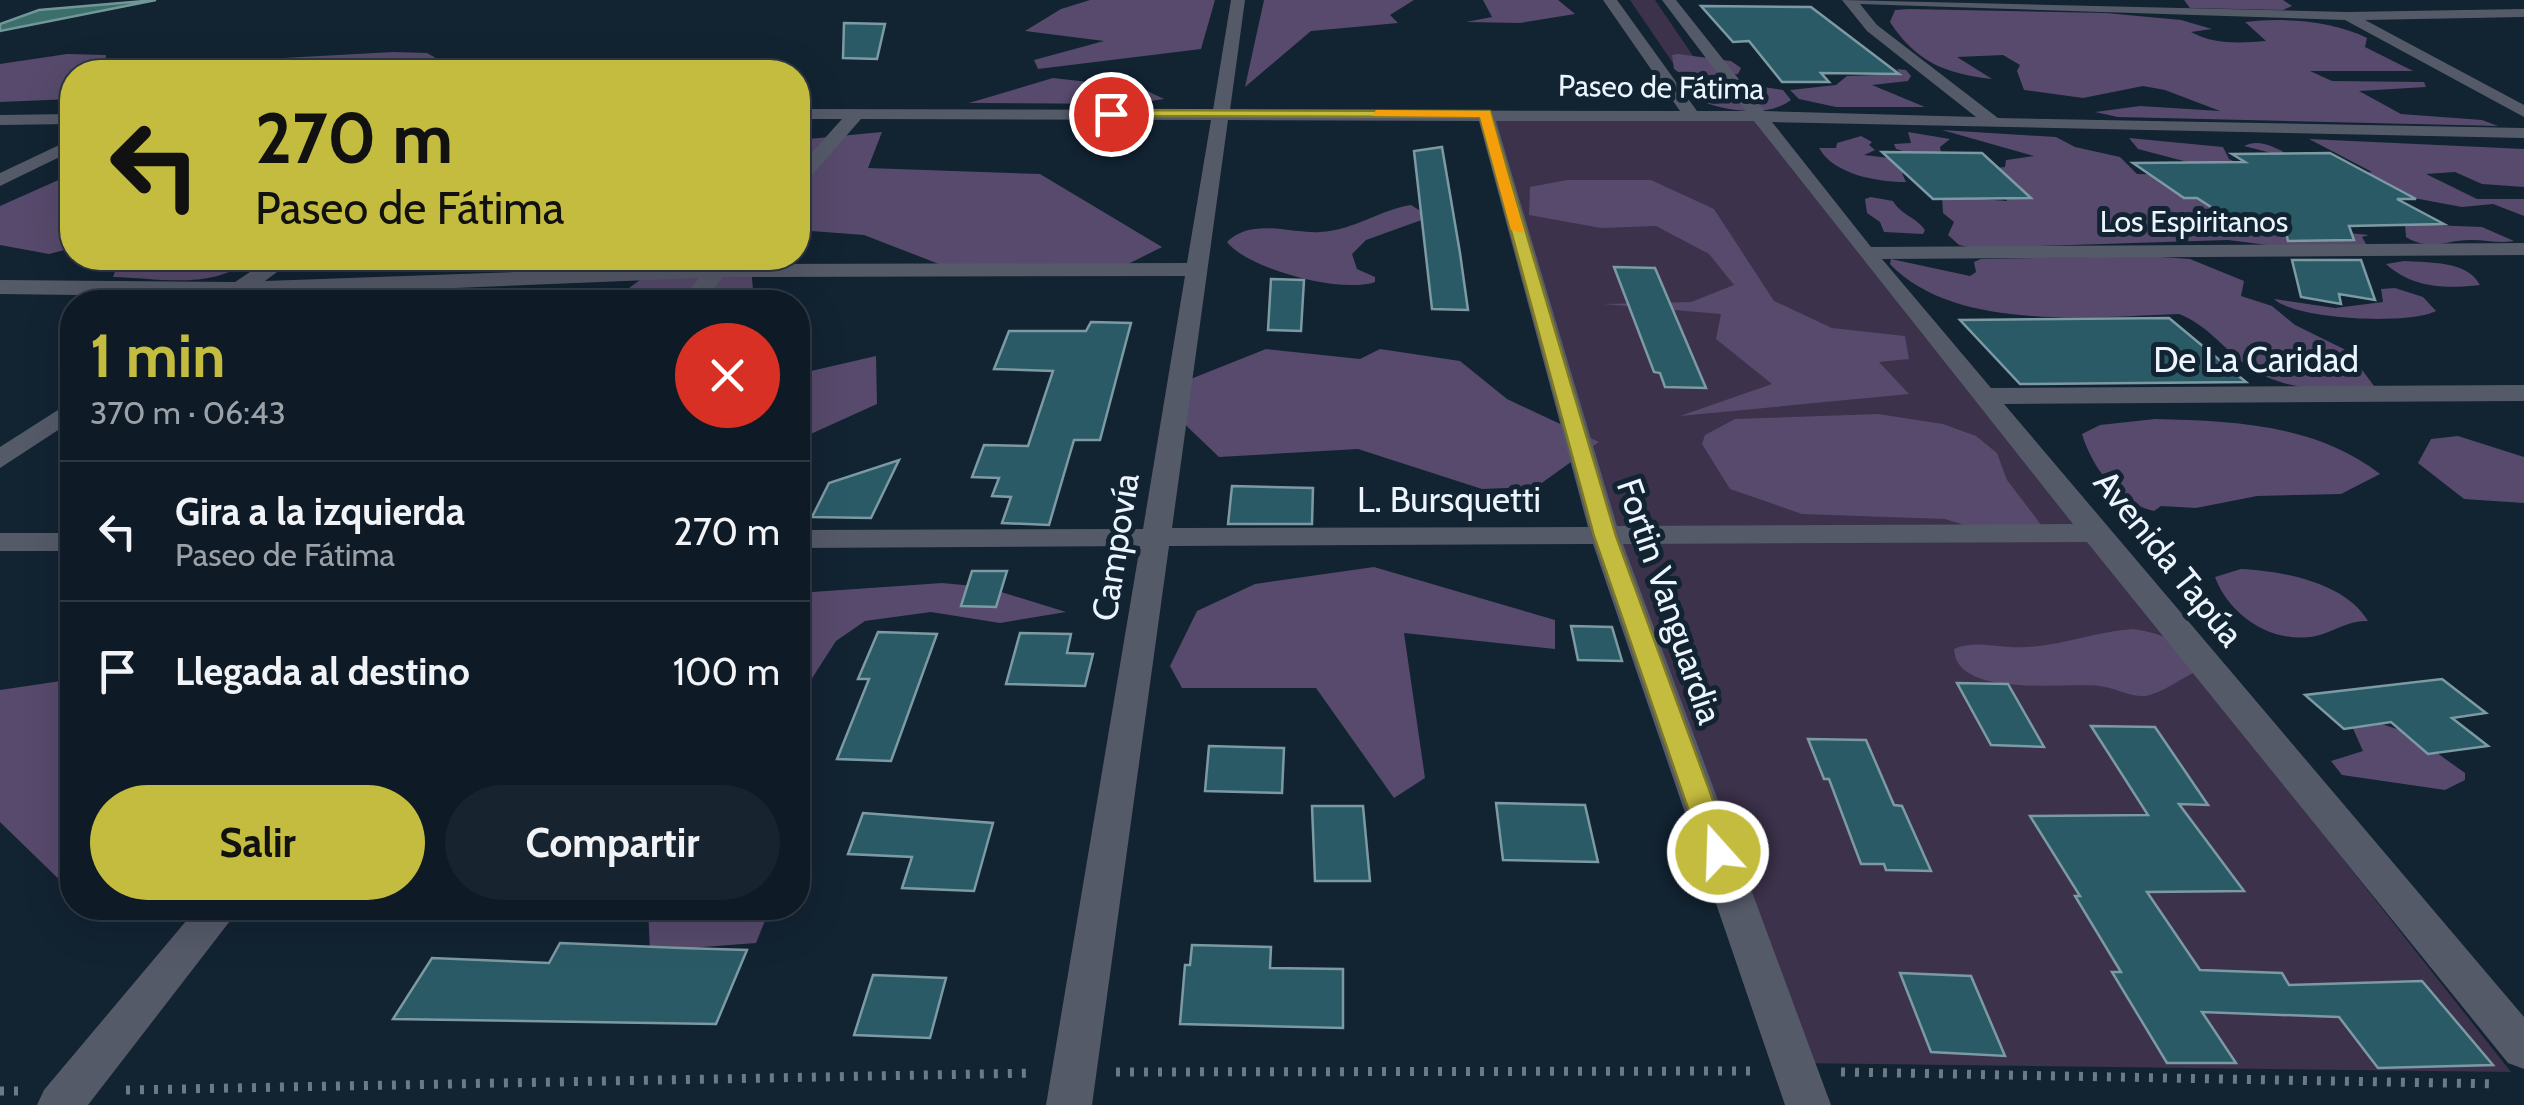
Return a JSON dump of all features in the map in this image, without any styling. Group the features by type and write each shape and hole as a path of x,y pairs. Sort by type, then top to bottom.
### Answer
{"street":[{"name":"Campovía","path":"1069,1105 1238,0"},
{"path":"1610,0 1691,115"},
{"name":"Avenida Tapúa","path":"1669,0 1864,252 1988,396 2524,1048"},
{"path":"1849,0 2346,16 2524,14"},
{"path":"1849,0 1872,28 1992,122"},
{"path":"2320,0 2524,112"},
{"name":"Fortin Vanguardia","path":"1486,113 1605,536 1808,1105"},
{"name":"Paseo de Fátima","path":"810,114 1691,115 2524,133"},
{"path":"810,166 856,114"},
{"path":"0,120 60,120"},
{"path":"0,180 60,150"},
{"name":"Los Espiritanos","path":"1864,252 2524,249"},
{"path":"810,265 1196,269"},
{"path":"239,290 268,270"},
{"path":"322,290 630,270"},
{"path":"701,290 717,270"},
{"path":"0,286 92,290"},
{"name":"De La Caridad","path":"1988,396 2524,393"},
{"path":"0,460 60,417"},
{"name":"L. Bursquetti","path":"810,539 2100,534"},
{"path":"0,542 60,542"},
{"path":"66,1098 210,920"}],"path":[{"path":"0,1091 66,1098 1074,1072 1796,1071 2504,1084"}],"shaded area":[{"path":"156,0 0,31 0,24 39,10"},
{"path":"1090,0 1215,0 1201,49 1038,69 1034,60 1104,41 1025,31 1061,9"},
{"path":"1264,0 1414,0 1390,15 1398,23 1311,31 1245,87"},
{"path":"1483,0 1558,0 1575,14 1520,23 1466,22 1492,17"},
{"path":"1630,0 1655,0 1721,97 1696,97"},
{"path":"2184,0 2283,0 2292,6 2283,10 2190,8"},
{"path":"1895,10 2106,13 2181,20 2212,29 2191,32 2228,42 2266,41 2245,22 2291,20 2324,24 2367,38 2365,47 2413,71 2310,71 2332,81 2424,82 2426,87 2359,91 2401,114 2482,120 2498,126 2118,117 2095,112 2140,106 2220,111 2143,86 2083,98 2024,90 2017,71 2020,65 2003,55 1957,57 1992,79 1960,74 1934,64 1900,36 1890,22"},
{"path":"393,52 427,53 439,60 259,60"},
{"path":"67,54 106,55 106,60 60,60 60,100 0,102 0,64"},
{"path":"1672,55 1731,61 1741,68 1738,74 1690,77 1674,69"},
{"path":"1897,69 1906,70 1911,76 1908,81 1872,85 1925,107 1836,107 1799,99 1790,90 1836,85 1847,76 1900,74"},
{"path":"1053,78 1141,88 1164,99 1131,104 969,103"},
{"path":"1737,83 1783,90 1791,100 1770,109 1745,111 1696,99 1700,90"},
{"path":"1485,113 1757,116 2511,1072 1793,1063 1605,536"},
{"path":"1942,130 2056,137 2075,147 2120,157 2137,174 2185,175 2195,164 2138,149 2129,138 2223,147 2229,159 2246,167 2283,156 2244,146 2261,143 2321,170 2343,173 2372,172 2309,139 2524,149 2524,187 2482,184 2455,172 2426,174 2477,199 2524,199 2524,216 2493,204 2462,207 2392,194 2204,209 2220,226 2237,231 2275,226 2369,235 2362,237 2366,244 2283,247 2228,240 1973,248 1959,245 1948,235 1954,222 1943,213 1942,196 2007,201 2004,193 1969,171 2005,167 2006,160 2034,156"},
{"path":"882,132 868,168 1040,174 1162,247 1116,270 957,271 864,235 810,231 810,139"},
{"path":"1908,132 1950,139 1940,147 1942,158 1902,173 1906,182 1846,171 1819,148 1836,148 1837,143 1861,136 1872,142 1869,145 1875,150 1864,155 1898,159 1907,152 1896,149 1894,144 1911,143"},
{"path":"60,179 60,251 49,254 0,245 0,206"},
{"path":"1567,180 1651,180 1714,209 1774,301 1832,328 1905,336 1909,359 1879,362 1909,394 1680,416 1772,384 1716,339 1721,314 1603,304 1691,302 1734,285 1709,254 1656,226 1601,228 1529,215 1530,187"},
{"path":"1865,199 1893,201 1925,230 1923,234 1884,232 1880,222 1867,213"},
{"path":"1411,205 1430,217 1366,240 1352,254 1357,269 1375,277 1375,282 1341,285 1296,277 1254,261 1227,242 1237,234 1260,228 1333,230"},
{"path":"2405,224 2482,227 2514,241 2423,244 2406,237"},
{"path":"1891,259 1970,276 1976,272 1974,262 1981,259 2190,259 2244,281 2241,296 2272,306 2295,325 2348,351 2374,386 2370,391 2322,389 2276,381 2248,366 2198,324 2179,314 2067,317 1987,310 1950,301 1917,286 1890,264"},
{"path":"2404,261 2457,267 2480,285 2430,285 2407,278 2386,264"},
{"path":"116,270 232,270 204,279 113,277"},
{"path":"675,270 751,270 753,290 626,290 640,280"},
{"path":"2395,288 2423,297 2436,311 2402,318 2353,318 2305,312 2274,299 2335,308 2383,302 2381,289"},
{"path":"1266,349 1360,359 1380,349 1460,361 1507,399 1599,442 1536,487 1482,489 1358,449 1219,457 1174,414 1173,386"},
{"path":"876,356 877,404 810,434 810,371"},
{"path":"1878,414 1943,424 1976,436 1997,453 2007,480 2042,526 2005,538 1945,519 1802,514 1730,489 1702,444 1705,435 1735,419"},
{"path":"2155,419 2273,428 2329,445 2380,474 2341,494 2257,496 2196,508 2161,506 2154,511 2118,492 2100,471 2082,434 2100,425"},
{"path":"2458,436 2524,457 2524,503 2464,499 2418,463 2431,439"},
{"path":"1374,567 1555,620 1555,649 1404,633 1425,778 1394,798 1316,688 1182,688 1170,666 1197,611 1255,584"},
{"path":"2241,569 2275,572 2329,588 2358,608 2368,621 2300,638 2268,631 2230,604 2215,577"},
{"path":"942,583 985,587 1066,612 1000,623 931,612 865,621 836,641 810,681 810,592"},
{"path":"2133,629 2172,641 2201,669 2158,692 2139,696 2099,686 1992,682 1959,665 1954,649 1974,645 2041,646"},
{"path":"60,681 60,880 0,822 0,690"},
{"path":"2361,717 2409,733 2465,773 2465,780 2445,790 2342,775 2331,761 2363,751 2351,724"},
{"path":"649,920 765,920 756,943 650,951"}],"building":[{"path":"1701,6 1811,7 1899,74 1821,73 1829,82 1782,82 1749,41 1733,42"},
{"path":"844,23 885,24 877,59 843,58"},
{"path":"1442,147 1468,310 1432,309 1414,151"},
{"path":"1882,152 1982,153 2031,198 1933,199"},
{"path":"2330,153 2416,199 2397,199 2444,224 2349,226 2354,240 2288,241 2285,228 2245,229 2197,198 2184,198 2133,163 2245,162 2232,154"},
{"path":"2292,260 2361,260 2375,300 2339,294 2341,304 2301,297"},
{"path":"1614,267 1655,268 1706,388 1665,387 1660,373 1654,372"},
{"path":"1271,279 1304,280 1301,331 1268,330"},
{"path":"2169,318 2246,382 2020,384 1960,320"},
{"path":"1091,322 1131,323 1100,440 1074,440 1049,525 1002,523 1011,497 992,496 999,478 972,477 984,445 1028,446 1053,371 994,369 1009,331 1086,331"},
{"path":"899,460 871,518 812,517 829,483"},
{"path":"1232,486 1313,488 1312,524 1228,524"},
{"path":"972,571 1007,571 996,607 961,606"},
{"path":"1571,626 1612,627 1622,661 1578,660"},
{"path":"878,632 937,634 891,761 837,759 869,679 858,679"},
{"path":"1020,633 1071,634 1067,653 1093,654 1085,686 1006,684"},
{"path":"2442,679 2486,713 2452,718 2488,746 2428,754 2391,722 2344,729 2305,695"},
{"path":"1957,683 2008,684 2044,747 1991,745"},
{"path":"2091,726 2155,727 2208,805 2179,804 2244,891 2147,892 2200,970 2282,973 2289,985 2422,981 2493,1065 2378,1068 2339,1017 2202,1012 2236,1063 2167,1063 2112,972 2121,972 2075,896 2080,896 2030,816 2148,815"},
{"path":"1808,739 1866,740 1894,805 1902,806 1931,871 1886,870 1884,864 1861,864 1829,779 1824,779"},
{"path":"1209,746 1284,748 1282,793 1205,791"},
{"path":"1496,803 1585,805 1598,862 1503,860"},
{"path":"1312,806 1363,806 1370,881 1315,881"},
{"path":"863,813 993,823 974,891 902,888 912,857 848,854"},
{"path":"560,943 747,950 716,1024 393,1019 432,958 549,963"},
{"path":"1192,945 1271,947 1270,968 1343,969 1343,1028 1180,1024 1185,965 1190,965"},
{"path":"1900,973 1971,976 2005,1056 1931,1052"},
{"path":"873,975 946,978 930,1038 854,1035"}],"slow traffic":[{"path":"1376,114 1486,113 1518,230"}],"route":[{"path":"1111,114 1486,113 1605,536 1718,852"}]}
